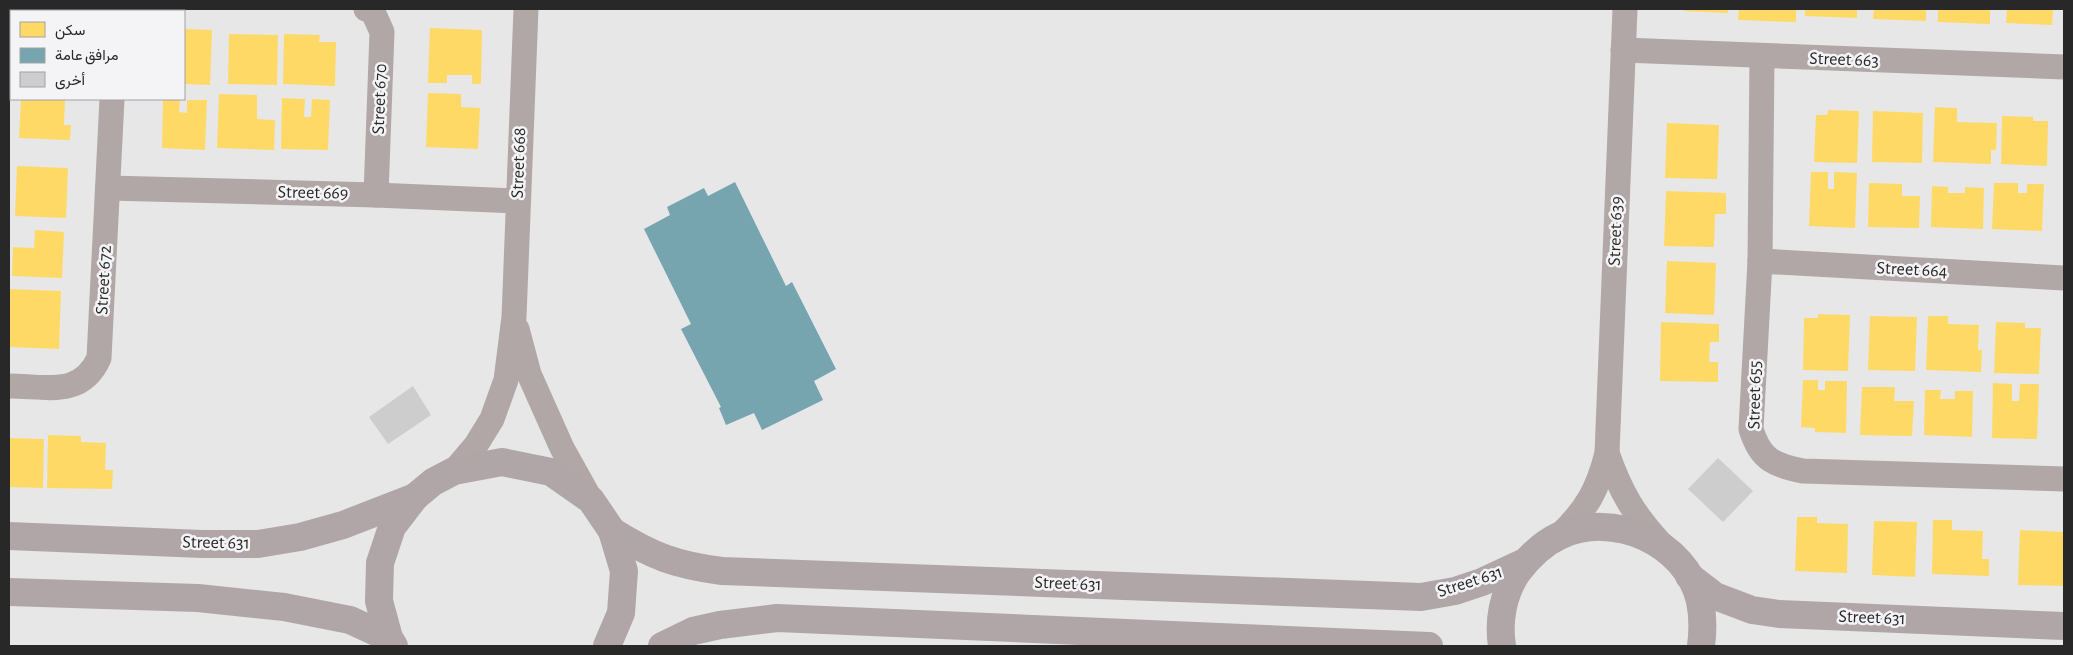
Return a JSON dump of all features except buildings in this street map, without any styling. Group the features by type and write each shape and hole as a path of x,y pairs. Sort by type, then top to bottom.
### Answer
{"main road":[{"path":"392,642 379,601 380,563 392,527 415,497 433,482 454,471 502,462 551,472 591,500 612,531 624,571 621,613 608,646"},
{"name":"Street 631","path":"9,536 202,544 258,544 300,537 343,525 415,497"},
{"path":"1502,646 1501,617 1505,597 1525,562 1547,543 1560,535 1595,527 1613,527 1631,531 1663,546 1681,565 1689,576 1699,599 1703,624 1701,646"},
{"name":"Street 631","path":"612,531 643,550 670,561 691,567 722,572 1420,598 1455,591 1482,582 1525,562"},
{"name":"Street 631","path":"1689,576 1715,596 1752,610 1779,614 2064,626"},
{"path":"9,592 198,598 284,607 350,620 392,642"},
{"path":"662,646 693,632 720,625 777,618 1429,646"}],"street":[{"name":"Street 670","path":"366,9 373,12 382,32 376,195"},
{"name":"Street 668","path":"454,471 476,445 492,419 506,380 514,317 526,9"},
{"name":"Street 639","path":"1560,535 1578,519 1591,499 1601,477 1607,453 1625,9"},
{"name":"Street 663","path":"1623,50 2064,68"},
{"name":"Street 655","path":"1762,57 1760,261 1751,429 1756,445 1764,457 1784,468 1803,471 2064,479"},
{"name":"Street 672","path":"9,386 70,387 84,380 94,370 99,358 112,100"},
{"name":"Street 669","path":"108,188 518,201"},
{"name":"Street 664","path":"1760,261 2064,278"},
{"name":"Street 668","path":"514,317 530,374 562,448 591,500"},
{"name":"Street 639","path":"1607,453 1616,479 1628,504 1644,526 1663,546"}]}
